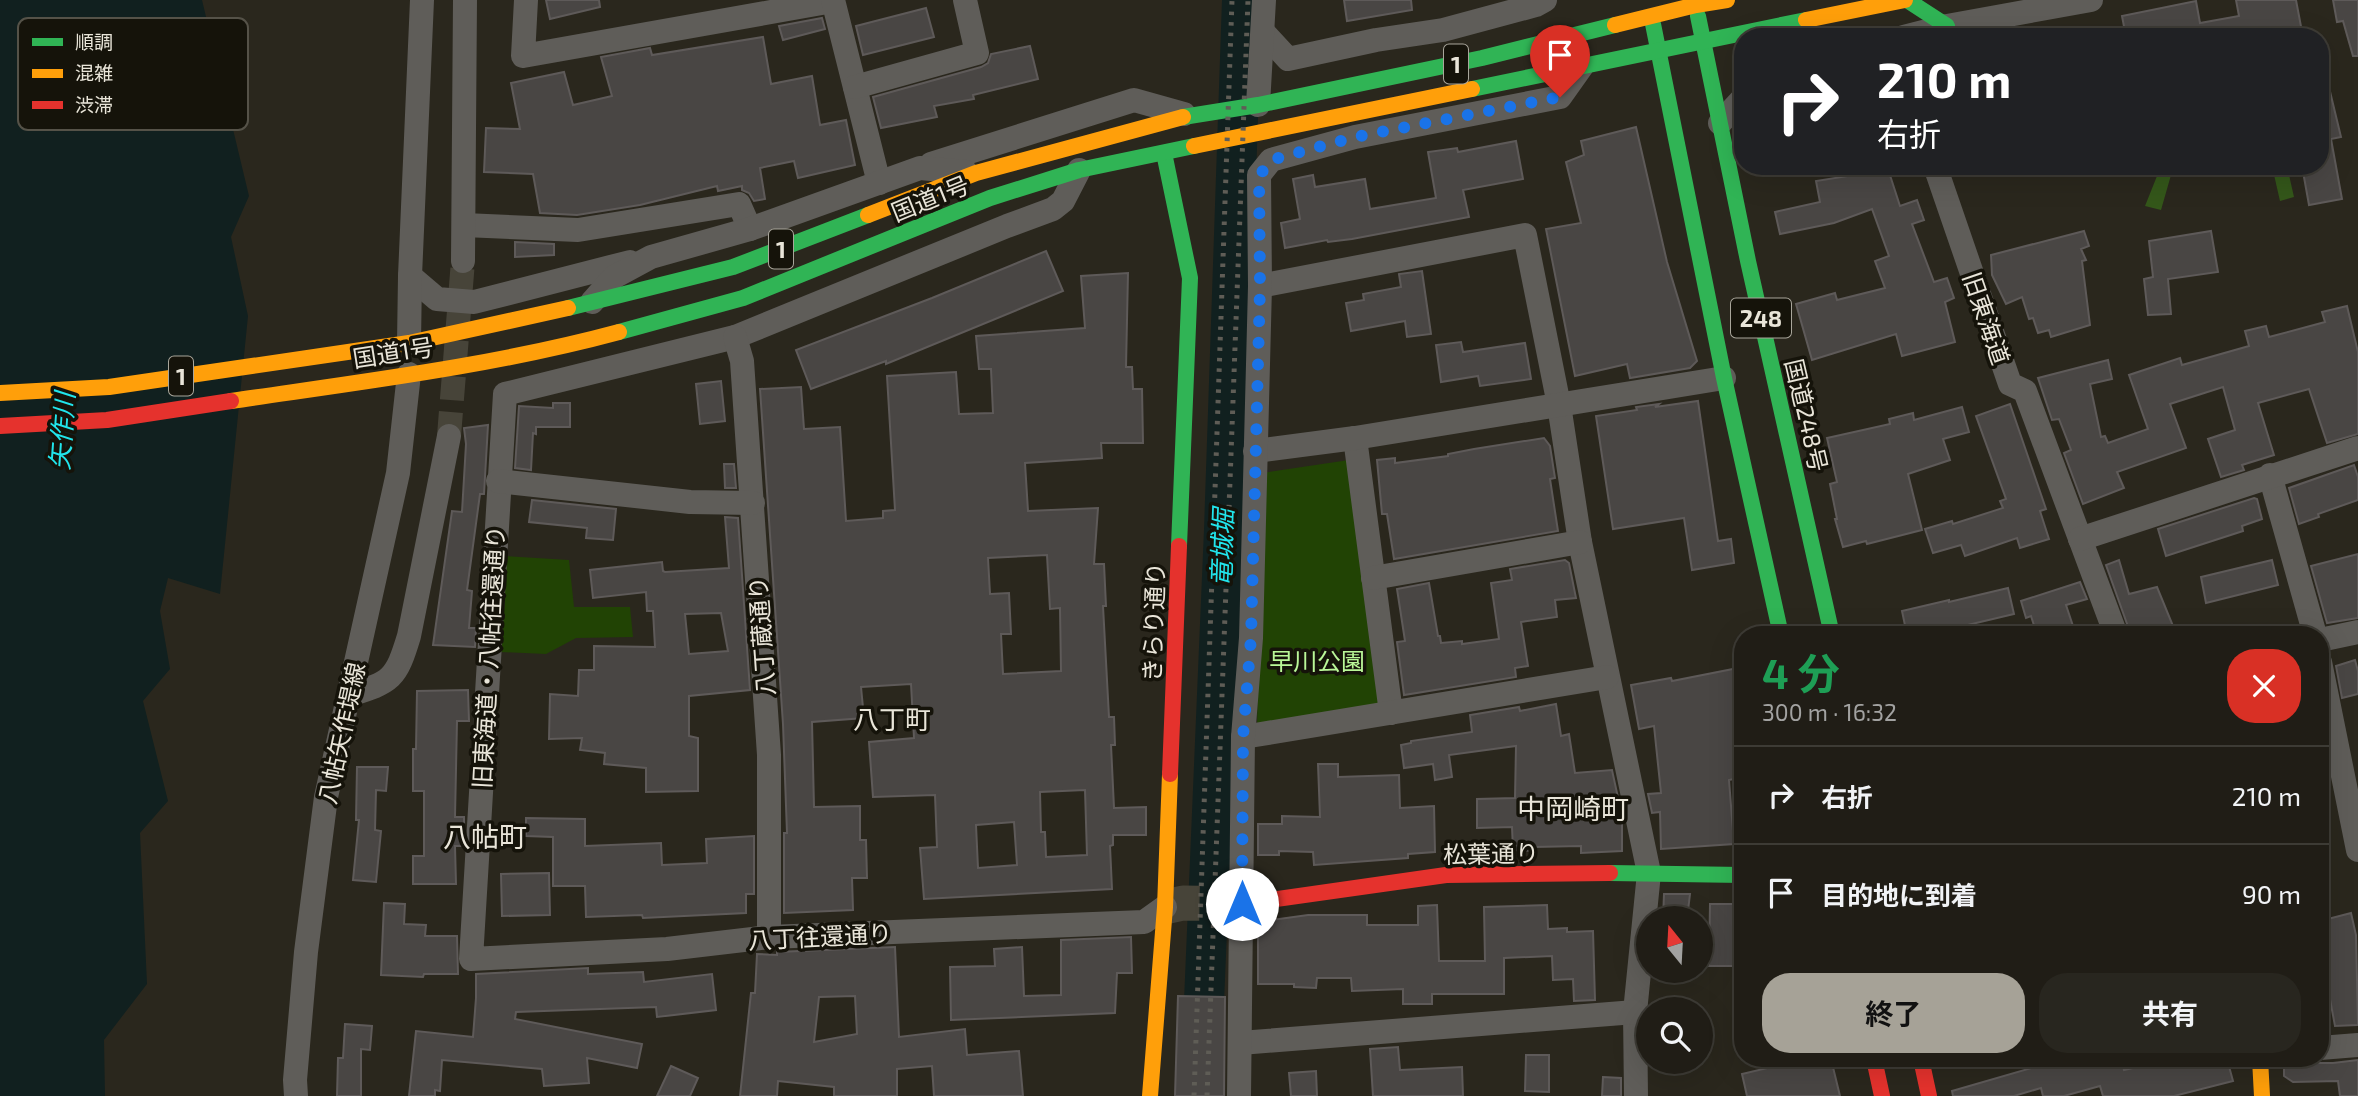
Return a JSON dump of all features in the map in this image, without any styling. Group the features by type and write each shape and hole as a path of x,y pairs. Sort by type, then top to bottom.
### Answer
{"main road":[{"name":"248","path":"1648,0 1724,378 1779,626"},
{"name":"国道1号","path":"0,393 109,387 409,343 592,303 733,267 976,173 1190,115 1324,92 1482,58 1652,17 1695,3 1727,0"},
{"name":"国道1号","path":"1764,28 1906,0"},
{"path":"1906,0 1947,26"},
{"name":"国道248号","path":"1695,3 1830,626"},
{"name":"国道1号","path":"0,426 107,420 409,374 578,343 743,298 990,198 1079,170 1734,34"},
{"name":"きらり通り","path":"1150,1096 1164,907 1190,278 1164,153"},
{"name":"松葉通り","path":"1242,904 1446,875 1734,875"},
{"path":"1876,1067 1882,1096"},
{"path":"1923,1067 1929,1096"},
{"path":"2255,1094 2259,1067"}],"street":[{"path":"409,343 422,0"},
{"path":"463,261 465,0"},
{"path":"526,0 523,56 833,0 879,183"},
{"path":"855,87 977,53 965,0"},
{"path":"1258,105 1264,0"},
{"path":"1263,32 1288,59 1443,30 1545,0"},
{"path":"1939,28 2091,0"},
{"path":"1443,30 1482,58"},
{"path":"1324,92 1344,47"},
{"path":"1239,1096 1243,737 1251,638 1260,286 1259,176 1271,160 1355,137 1560,97 1582,66"},
{"path":"1477,113 1504,82"},
{"path":"410,276 437,299 474,302 750,229 920,168 1134,100 1190,115"},
{"path":"1720,123 1734,107"},
{"path":"1329,118 1355,137"},
{"path":"920,168 976,173"},
{"path":"753,503 690,502 498,481 505,394 735,337 1054,209 1063,201 1079,170"},
{"name":"旧東海道","path":"1938,175 2010,384 2025,391 2113,626"},
{"path":"464,225 578,230 739,204 750,229"},
{"path":"1260,286 1525,235 1559,405 1580,542 1606,677 1649,873 1635,1012 1636,1096"},
{"path":"592,303 614,277 651,257"},
{"path":"612,334 642,359"},
{"name":"八丁蔵通り","path":"735,337 742,361 769,755 769,937"},
{"name":"八帖矢作堤線","path":"296,1096 295,1080 306,952 324,810 398,472 409,374"},
{"path":"1255,451 1355,438 1724,378"},
{"path":"349,695 379,686 391,678 400,664 409,636 449,436"},
{"path":"1355,438 1391,713"},
{"path":"2080,539 2358,448"},
{"path":"2270,475 2312,626"},
{"name":"旧東海道・八帖往還通り","path":"471,959 498,481"},
{"path":"1373,578 1580,542"},
{"path":"2329,638 2358,632"},
{"path":"1243,737 1606,677"},
{"path":"2329,699 2353,798 2358,850"},
{"name":"八丁往還通り","path":"471,959 667,949 769,937 1144,922 1164,907"},
{"path":"1240,1043 1635,1012"},
{"path":"2329,1047 2358,1045"}],"green space":[{"path":"2157,175 2171,175 2161,210 2145,206"},
{"path":"2274,175 2289,175 2294,197 2280,201"},
{"name":"早川公園","path":"1349,460 1384,709 1257,731 1262,473"},
{"path":"506,556 569,560 574,607 630,607 633,637 576,638 546,654 501,652"}],"water":[{"name":"矢作川","path":"0,0 202,0 206,18 18,18 18,130 233,130 249,196 231,237 248,316 220,594 168,578 160,611 170,669 143,701 168,801 140,833 147,984 104,1040 105,1096 0,1096"}],"building":[{"path":"546,0 599,0 600,7 550,19"},
{"path":"1344,0 1411,0 1412,10 1347,21"},
{"path":"2236,0 2296,0 2301,28 2124,28 2122,16 2196,1 2200,23 2239,16"},
{"path":"2333,0 2358,0 2358,56 2353,56 2343,21 2337,22"},
{"path":"926,8 934,37 863,55 856,26"},
{"path":"822,18 825,29 783,40 779,26"},
{"path":"763,37 771,84 812,76 820,125 846,120 855,165 798,178 794,161 760,168 765,199 754,201 749,193 742,190 742,186 718,191 717,186 640,205 577,215 540,213 533,174 484,172 486,128 520,129 511,83 564,72 573,105 612,96 601,57 650,48 652,55"},
{"path":"1030,46 1038,79 973,95 974,99 934,106 937,117 881,128 873,97 981,67 988,63 991,54"},
{"path":"2329,87 2341,137 2331,139 2342,199 2309,205 2304,175 2329,175"},
{"path":"1636,127 1667,262 1697,361 1690,368 1630,378 1627,364 1575,376 1546,229 1581,223 1566,162 1584,155 1581,141"},
{"path":"1516,141 1523,179 1463,190 1469,217 1352,239 1327,240 1285,248 1281,223 1300,219 1293,179 1313,175 1315,187 1365,179 1370,209 1436,198 1428,152 1457,148 1458,152"},
{"path":"1890,175 1900,206 1917,200 1924,220 1912,224 1934,282 1947,278 1954,298 1945,302 1955,342 1902,356 1896,334 1812,360 1796,304 1835,293 1837,300 1885,288 1875,261 1889,256 1872,209 1834,223 1780,234 1775,212 1820,202 1816,181 1848,176"},
{"path":"2084,231 2089,246 2081,249 2086,260 2082,261 2090,325 2051,337 2049,330 2038,333 2033,318 2029,319 2022,297 2006,304 1992,275 1991,255"},
{"path":"2211,231 2218,272 2168,279 2171,314 2148,315 2144,279 2153,277 2149,241"},
{"path":"515,242 554,244 554,255 515,257"},
{"path":"1046,251 1063,291 886,364 886,361 811,389 796,350"},
{"path":"1422,271 1431,334 1407,337 1405,321 1351,331 1346,303 1364,300 1363,294 1401,287 1399,274"},
{"path":"1128,273 1126,367 1132,367 1133,389 1142,389 1143,443 1101,443 1102,458 1025,463 1028,511 1098,508 1094,564 1104,564 1106,606 1103,606 1109,717 1114,717 1115,745 1111,745 1114,808 1146,807 1146,835 1113,835 1113,845 1110,846 1112,889 924,899 920,848 937,847 935,795 873,797 869,742 914,738 911,684 861,687 864,718 812,722 814,807 860,806 860,840 866,840 867,878 852,878 853,910 784,913 784,833 787,833 783,724 760,389 801,387 804,429 840,427 846,521 883,518 883,511 895,510 887,376 956,372 959,414 993,413 991,369 979,369 976,336 1085,328 1081,276","holes":["1047,555 1050,609 1060,608 1061,671 1003,674 1001,634 1011,634 1009,593 990,594 988,558","1085,790 1087,855 1046,857 1045,832 1041,832 1040,792","1014,822 1017,865 978,868 976,825"]},
{"path":"2347,306 2358,352 2358,434 2327,443 2309,389 2258,403 2274,455 2242,465 2244,470 2221,477 2208,439 2235,430 2223,387 2170,404 2186,448 2117,472 2124,488 2083,504 2064,453 2071,450 2059,419 2052,420 2038,378 2108,360 2112,379 2090,384 2101,437 2105,436 2108,443 2148,429 2129,375 2180,358 2182,365 2249,346 2245,331 2266,326 2269,337 2325,322 2322,312"},
{"path":"1461,342 1463,352 1525,343 1531,379 1480,386 1478,376 1441,382 1436,345"},
{"path":"721,381 725,421 700,424 696,384"},
{"path":"1698,401 1718,541 1731,539 1734,563 1692,570 1684,518 1613,529 1596,416 1637,410 1636,407"},
{"path":"553,403 570,403 570,427 536,427 536,434 533,433 531,470 515,468 519,406 553,408"},
{"path":"2010,404 2046,509 2040,511 2049,539 2020,548 2017,538 1965,556 1961,545 1933,553 1925,529 1952,521 1953,524 2003,508 2000,501 2006,499 1976,416"},
{"path":"1962,407 1969,432 1943,439 1950,460 1908,474 1922,530 1867,544 1866,541 1843,547 1835,519 1830,484 1837,482 1827,438 1890,424 1889,419 1913,413 1914,420"},
{"path":"488,425 484,494 480,494 467,590 472,591 469,628 476,628 475,647 433,645 452,511 462,512 466,444 464,428"},
{"path":"1544,438 1550,446 1555,478 1550,479 1558,531 1394,559 1387,514 1382,514 1377,460 1395,458 1395,463"},
{"path":"724,464 734,464 736,488 725,488"},
{"path":"2354,465 2358,477 2358,500 2318,514 2319,517 2299,524 2289,488"},
{"path":"2257,499 2262,519 2242,526 2243,531 2166,556 2158,529"},
{"path":"532,500 616,509 613,540 586,538 587,528 529,522"},
{"path":"725,517 738,518 750,690 689,696 689,736 698,738 698,791 646,792 646,768 604,764 605,753 580,750 582,738 549,739 550,694 578,696 579,670 594,670 594,646 655,647 653,611 647,611 646,592 593,598 590,570 662,562 665,572 729,568","holes":["721,613 728,651 689,654 685,614"]},
{"path":"2358,554 2358,618 2327,623 2311,566"},
{"path":"1565,560 1569,563 1576,598 1555,600 1557,617 1521,622 1528,666 1515,668 1516,677 1404,695 1397,642 1405,641 1397,589 1429,583 1441,643 1462,641 1462,644 1499,639 1491,583 1512,580 1510,569"},
{"path":"2119,560 2129,594 2157,587 2173,626 2128,626 2106,565"},
{"path":"2272,560 2278,585 2206,603 2201,577"},
{"path":"2080,582 2087,599 2066,605 2073,626 2034,626 2031,616 2026,618 2021,601"},
{"path":"2008,588 2014,614 1963,626 1905,626 1902,611"},
{"path":"2355,660 2358,694 2342,698 2336,666"},
{"path":"1734,669 1734,779 1729,780 1734,844 1661,849 1660,812 1652,813 1648,794 1661,793 1654,726 1639,729 1631,685 1671,678 1672,681"},
{"path":"468,690 469,721 457,721 455,817 464,817 464,827 463,846 455,846 456,884 413,884 413,856 424,856 424,791 413,791 417,691"},
{"path":"1556,704 1561,736 1569,734 1575,773 1612,770 1622,816 1622,851 1581,853 1581,846 1533,847 1533,851 1513,850 1512,827 1477,828 1477,799 1515,798 1516,746 1449,755 1452,777 1435,780 1433,764 1404,768 1401,745 1411,741 1472,732 1470,715 1519,707 1520,711"},
{"path":"1318,764 1338,764 1338,777 1399,775 1400,808 1434,806 1435,852 1408,854 1408,858 1314,865 1313,852 1279,851 1279,855 1258,855 1258,824 1282,824 1282,816 1320,817"},
{"path":"357,767 388,767 386,791 376,790 375,830 381,831 376,882 353,880 359,820 356,820"},
{"path":"526,818 585,819 585,846 661,843 662,865 707,863 706,839 754,836 754,894 746,894 746,913 643,918 642,915 586,917 585,886 553,886 553,837 526,836"},
{"path":"549,873 550,915 502,916 501,874"},
{"path":"1664,894 1690,894 1689,906 1664,906"},
{"path":"384,903 405,904 404,924 426,925 425,936 457,936 458,974 424,974 423,977 381,975"},
{"path":"1710,904 1734,904 1734,966 1713,966 1713,906"},
{"path":"1437,905 1439,961 1485,961 1484,907 1547,905 1548,929 1567,928 1567,932 1593,931 1595,1000 1574,1001 1573,979 1553,980 1552,956 1504,958 1504,994 1432,994 1432,1004 1403,1004 1403,989 1352,991 1351,978 1317,978 1316,988 1294,987 1294,984 1258,984 1258,922 1308,915 1367,915 1367,925 1418,925 1418,906"},
{"path":"2351,913 2356,935 2358,1025 2335,1026 2329,994 2329,919"},
{"path":"1131,937 1132,973 1117,973 1115,1013 951,1020 950,967 995,966 994,949 1022,947 1024,996 1061,995 1061,940"},
{"path":"895,947 899,1037 965,1029 967,1055 1019,1051 1023,1096 934,1096 932,1066 897,1069 897,1096 834,1096 834,1087 778,1081 777,1096 740,1096 751,993 755,993 757,954 777,955 777,952","holes":["855,996 857,1034 814,1042 819,997"]},
{"path":"588,968 588,974 643,972 644,982 712,974 716,1010 657,1017 656,1007 516,1012 515,1019 642,1044 637,1068 587,1058 589,1083 544,1086 542,1069 442,1060 440,1091 435,1090 435,1096 409,1096 416,1031 473,1037 476,974"},
{"path":"1178,996 1225,997 1224,1096 1175,1096"},
{"path":"345,1024 372,1026 370,1050 361,1049 361,1096 337,1096 338,1058 343,1058"},
{"path":"1398,1047 1400,1070 1462,1067 1463,1096 1373,1096 1370,1049"},
{"path":"1526,1055 1549,1055 1549,1092 1525,1091"},
{"path":"2358,1060 2358,1096 2340,1096 2338,1081 2293,1082 2284,1076 2284,1067 2329,1067 2329,1063"},
{"path":"671,1066 698,1078 690,1096 657,1096"},
{"path":"1772,1067 1833,1067 1840,1096 1747,1096 1742,1074"},
{"path":"2035,1067 2123,1067 2124,1070 2137,1067 2229,1067 2233,1081 2174,1096 2103,1096 2100,1086 2064,1096 2043,1096 2041,1088 2014,1096 1953,1096 1952,1091"},
{"path":"1316,1071 1317,1096 1291,1096 1289,1073"},
{"path":"1603,1077 1621,1078 1621,1096 1602,1096"}],"waterway":[{"name":"竜城堀","path":"1200,1096 1224,530 1242,0"}],"tunnel":[{"path":"449,436 463,261"},
{"path":"1165,907 1183,903 1242,904"}],"railway":[{"path":"1194,1096 1232,0"},
{"path":"1207,1096 1248,0"}],"traffic: fast":[{"path":"1907,0 1947,26"},
{"path":"1698,16 1748,261 1830,626"},
{"path":"1767,28 1806,20"},
{"path":"1653,24 1724,378 1779,626"},
{"path":"1183,117 1258,105 1482,58 1615,25"},
{"path":"1472,89 1734,35"},
{"path":"619,332 743,298 990,198 1079,170 1194,146"},
{"path":"1164,153 1190,278 1179,546"},
{"path":"568,308 733,267 868,215"},
{"path":"1610,873 1734,875"}],"traffic: slow":[{"path":"1615,25 1727,0"},
{"path":"1806,20 1905,0"},
{"path":"1194,146 1472,89"},
{"path":"868,215 976,173 1183,117"},
{"path":"0,393 109,387 409,343 568,308"},
{"path":"231,401 475,364 619,332"},
{"path":"1150,1096 1165,907 1170,774"},
{"path":"2260,1067 2262,1096"}],"traffic: jam":[{"path":"0,426 107,420 231,401"},
{"path":"1170,774 1179,546"},
{"path":"1242,904 1446,875 1610,873"},
{"path":"1876,1067 1882,1096"},
{"path":"1923,1067 1929,1096"}],"district":[{"name":"八丁町","path":"892,718"},
{"name":"中岡崎町","path":"1573,808"},
{"name":"八帖町","path":"485,836"}],"route":[{"path":"1242,904 1243,737 1251,638 1260,286 1259,176 1271,160 1355,137 1560,97"}]}
